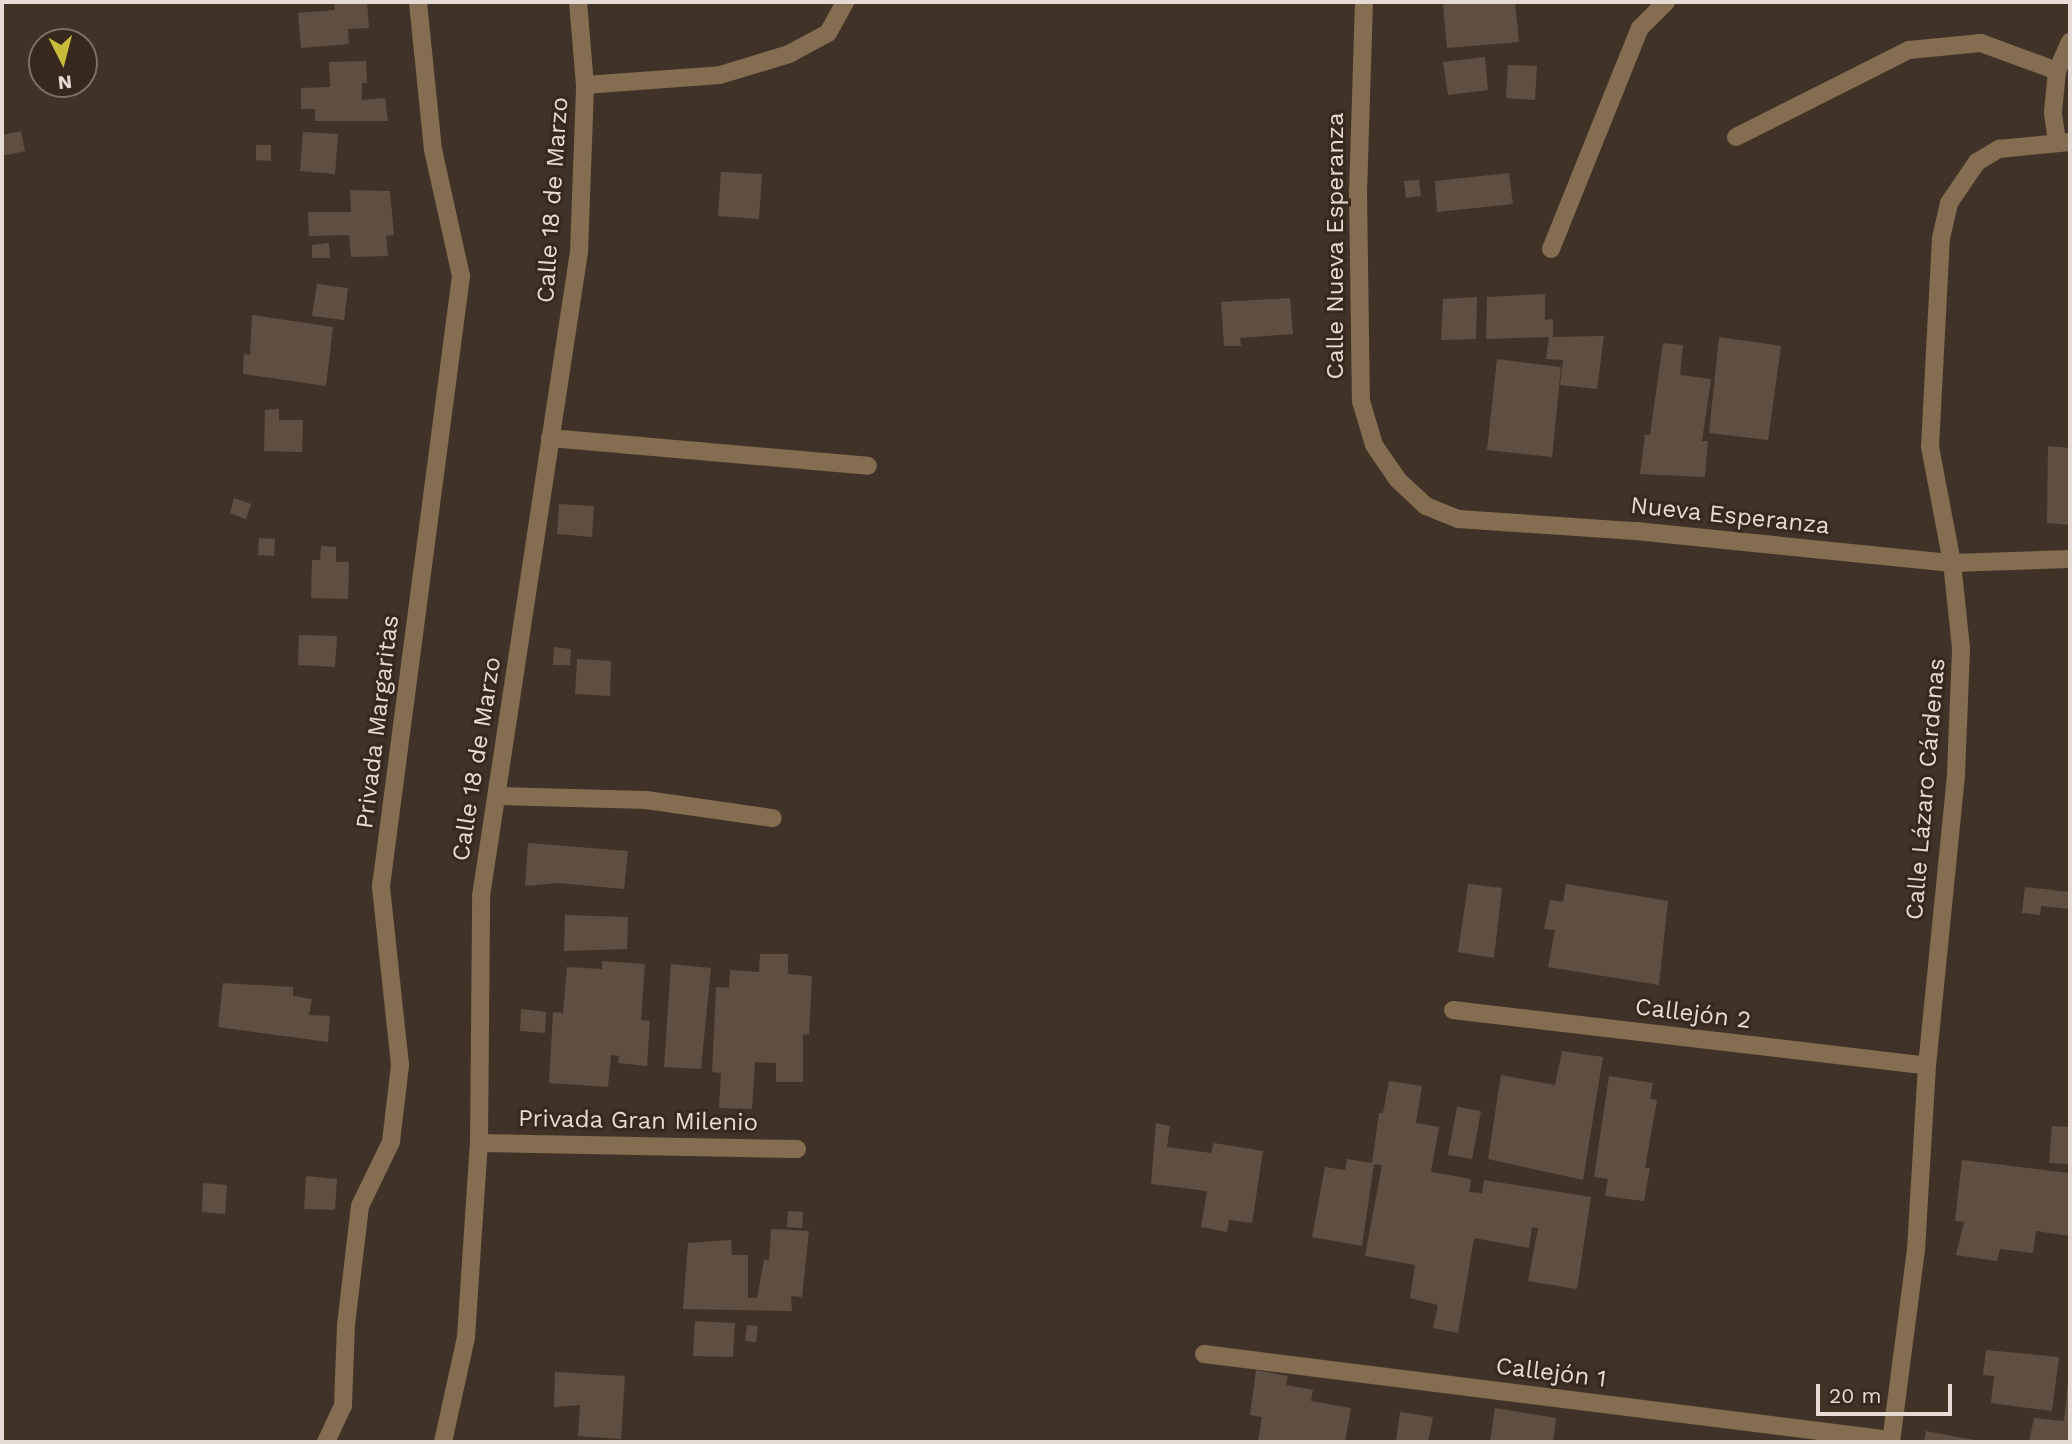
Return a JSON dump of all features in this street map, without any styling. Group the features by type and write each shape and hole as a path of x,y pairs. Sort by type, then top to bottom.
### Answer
{"street":[{"name":"Privada Margaritas","path":"326,1442 343,1406 346,1325 360,1206 391,1142 400,1065 381,886 461,276 432,150 418,2"},
{"name":"Calle 18 de Marzo","path":"443,1442 466,1337 479,1143 481,896 579,252 586,85 578,2"},
{"path":"586,85 720,75 789,54 828,33 845,2"},
{"name":"Calle Nueva Esperanza","path":"1364,2 1358,191 1361,401 1374,445 1398,480"},
{"path":"1551,249 1640,28 1666,2"},
{"path":"2064,142 2053,113 2057,71 2070,42"},
{"path":"1736,137 1909,50 1981,43 2057,71"},
{"name":"Calle Lázaro Cárdenas","path":"1891,1441 1916,1250 1927,1066 1956,774 1961,648 1952,563 1930,447 1934,321 1941,238 1950,203 1977,162 1999,149 2064,142"},
{"path":"550,438 868,466"},
{"name":"Nueva Esperanza","path":"1398,480 1426,506 1458,519 1636,531 1952,563 2070,559"},
{"path":"496,796 646,800 773,818"},
{"name":"Callejón 2","path":"1453,1010 1927,1066"},
{"name":"Privada Gran Milenio","path":"479,1143 797,1149"},
{"name":"Callejón 1","path":"1204,1354 1891,1441"}],"building":[{"path":"367,2 369,28 348,29 349,44 301,48 298,13 335,10 334,3"},
{"path":"1515,2 1519,42 1447,48 1443,4"},
{"path":"1485,57 1488,90 1448,95 1443,62"},
{"path":"366,61 367,83 362,83 362,100 385,98 388,121 315,121 315,109 301,109 301,88 330,87 329,62"},
{"path":"1508,65 1537,66 1535,100 1506,98"},
{"path":"21,131 25,151 2,156 2,135"},
{"path":"303,132 338,134 335,174 300,171"},
{"path":"256,145 271,145 271,161 256,160"},
{"path":"721,172 762,174 759,219 718,216"},
{"path":"1509,173 1513,204 1437,212 1435,181"},
{"path":"1419,180 1421,196 1406,198 1404,181"},
{"path":"350,190 390,191 394,235 386,236 388,256 351,257 349,235 309,236 308,212 351,212"},
{"path":"329,243 330,258 312,258 312,245"},
{"path":"317,284 348,288 344,320 312,316"},
{"path":"1545,294 1545,320 1553,319 1553,337 1604,336 1597,389 1560,385 1563,360 1546,359 1549,337 1486,339 1487,297"},
{"path":"1477,297 1476,339 1441,340 1443,299"},
{"path":"1290,298 1293,334 1240,338 1241,346 1224,346 1221,302"},
{"path":"252,315 333,327 326,386 243,374 244,354 250,355"},
{"path":"1719,337 1781,346 1768,440 1709,433"},
{"path":"1663,343 1683,345 1680,375 1711,379 1702,441 1708,441 1705,477 1640,474 1645,435 1650,435"},
{"path":"1497,359 1561,367 1552,457 1487,450"},
{"path":"279,409 279,420 303,420 302,452 264,451 265,410"},
{"path":"2048,446 2070,448 2070,525 2047,523"},
{"path":"234,498 251,504 246,519 230,513"},
{"path":"559,504 594,506 592,537 557,534"},
{"path":"259,538 275,539 274,556 258,555"},
{"path":"321,546 336,547 336,562 349,562 348,599 311,598 312,560 320,560"},
{"path":"299,635 337,636 335,667 298,665"},
{"path":"554,647 571,649 570,665 553,665"},
{"path":"577,659 611,661 610,696 575,694"},
{"path":"528,843 628,851 624,889 558,883 525,886"},
{"path":"1468,884 1502,888 1494,958 1458,952"},
{"path":"1566,884 1668,901 1659,985 1548,967 1555,930 1544,929 1550,900 1563,902"},
{"path":"2025,887 2070,892 2070,909 2041,906 2040,915 2022,913"},
{"path":"565,915 628,917 627,949 564,951"},
{"path":"760,954 788,954 788,974 812,976 809,1034 803,1035 803,1082 776,1082 776,1063 755,1062 752,1109 719,1108 721,1073 712,1072 716,987 729,988 730,970 759,972"},
{"path":"602,961 645,964 641,1020 650,1021 647,1066 618,1063 619,1056 611,1055 608,1087 549,1083 553,1012 563,1013 567,967 602,969"},
{"path":"671,964 711,968 701,1069 664,1067"},
{"path":"223,983 293,987 293,996 312,999 309,1015 330,1016 328,1042 218,1027"},
{"path":"521,1009 546,1012 545,1033 520,1031"},
{"path":"1562,1051 1603,1057 1583,1180 1488,1159 1501,1075 1555,1085"},
{"path":"1609,1076 1653,1083 1650,1099 1657,1100 1645,1168 1650,1168 1644,1201 1605,1196 1608,1179 1594,1177"},
{"path":"1389,1081 1422,1086 1416,1123 1439,1127 1431,1172 1471,1179 1469,1192 1482,1193 1484,1180 1591,1197 1577,1289 1528,1281 1538,1228 1532,1227 1529,1248 1474,1238 1458,1333 1433,1328 1438,1305 1410,1298 1415,1265 1365,1256 1382,1165 1374,1164 1362,1246 1312,1237 1325,1167 1345,1170 1347,1159 1372,1163 1379,1113 1383,1113"},
{"path":"1457,1107 1481,1111 1472,1159 1448,1155"},
{"path":"1156,1123 1170,1126 1167,1147 1211,1153 1214,1143 1263,1151 1252,1223 1229,1220 1227,1232 1201,1227 1207,1191 1151,1184"},
{"path":"2052,1126 2070,1127 2070,1164 2049,1163"},
{"path":"1962,1160 2070,1173 2070,1236 2036,1231 2033,1253 2000,1249 1997,1261 1956,1255 1964,1222 1955,1221"},
{"path":"306,1176 337,1179 335,1210 304,1209"},
{"path":"203,1183 227,1185 225,1214 202,1212"},
{"path":"788,1211 803,1212 802,1228 787,1227"},
{"path":"771,1229 809,1231 802,1297 791,1296 792,1311 683,1309 688,1243 731,1240 732,1255 748,1255 748,1298 757,1298 764,1260 769,1260"},
{"path":"695,1321 735,1323 733,1357 693,1356"},
{"path":"747,1325 758,1326 756,1342 745,1341"},
{"path":"1986,1350 2059,1357 2052,1411 1991,1403 1994,1376 1983,1375"},
{"path":"1256,1370 1288,1376 1286,1385 1313,1390 1311,1401 1351,1408 1345,1442 1258,1441 1262,1417 1250,1415"},
{"path":"555,1372 625,1376 621,1439 578,1436 580,1405 554,1407"},
{"path":"2068,1381 2070,1442 2029,1442 2034,1418 2064,1421"},
{"path":"1495,1408 1556,1418 1553,1442 1490,1442"},
{"path":"1400,1412 1433,1417 1428,1442 1396,1442"},
{"path":"1926,1431 1979,1441 1979,1442 1924,1442"}]}
